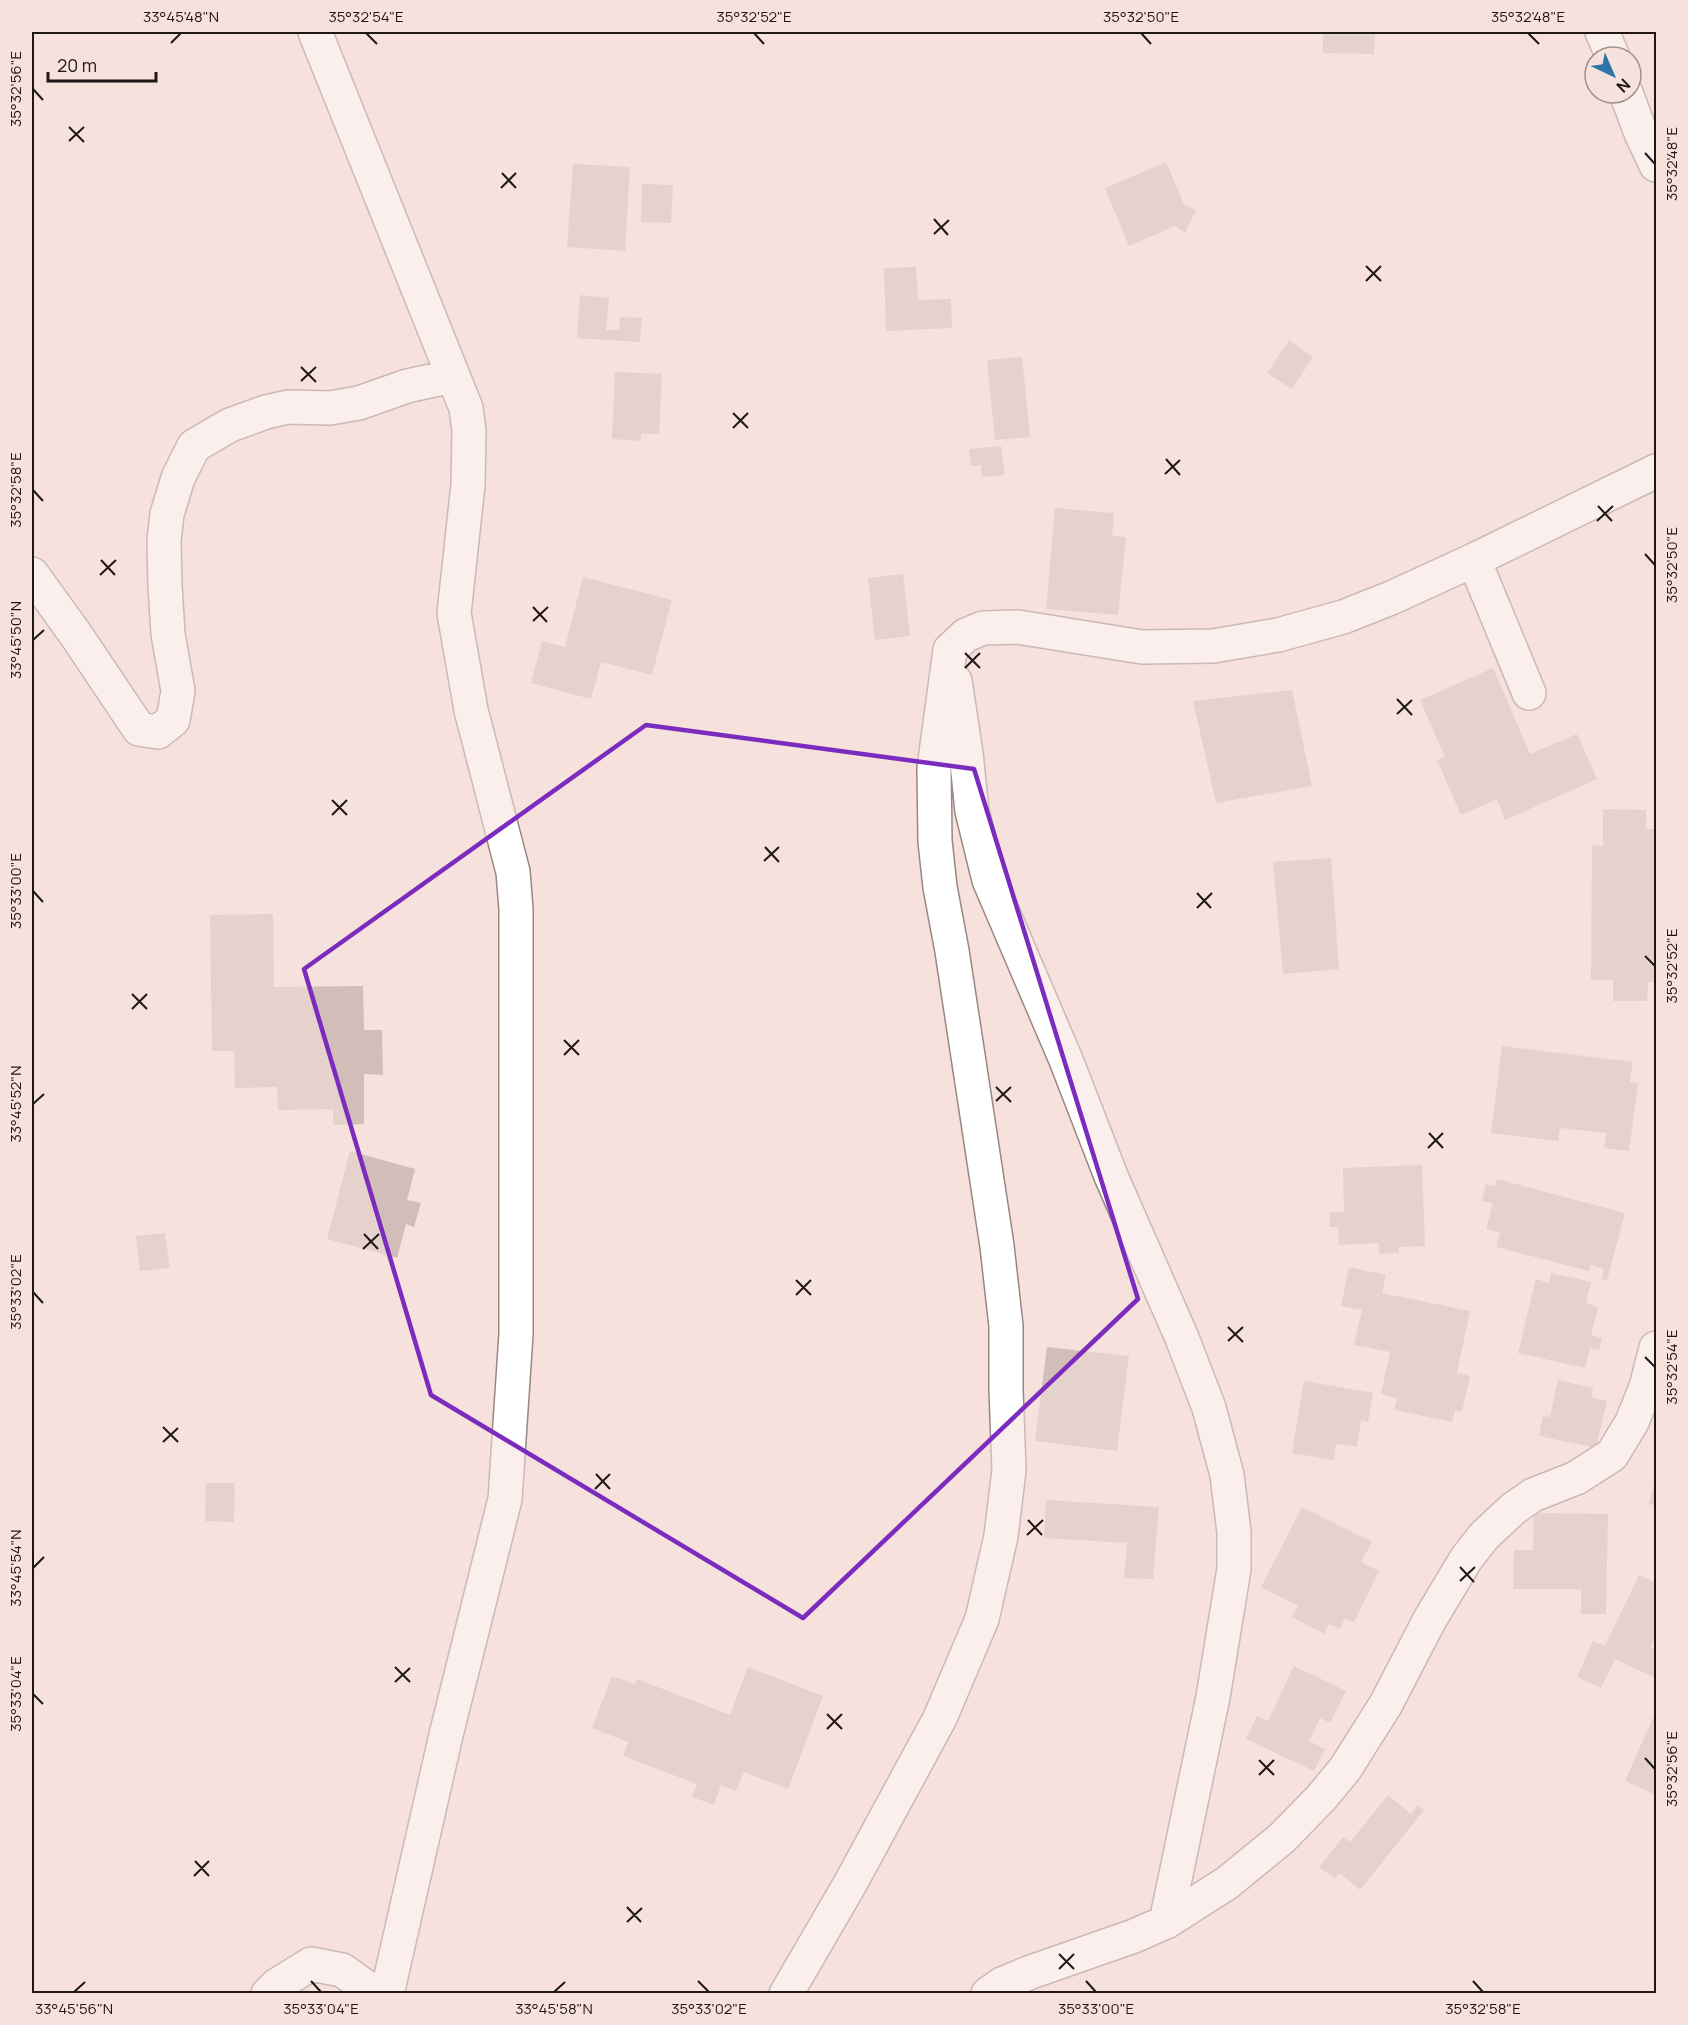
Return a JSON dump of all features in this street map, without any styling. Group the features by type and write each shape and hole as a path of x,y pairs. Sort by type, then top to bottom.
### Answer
{"street":[{"path":"315,32 466,408 469,431 468,485 454,613 471,710 513,872 516,909 516,1334 506,1499 446,1735 387,1994"},
{"path":"1630,105 1656,165"},
{"path":"32,574 139,729 158,732 173,720 178,691 168,634 164,541 167,514 178,478 194,446 230,425 266,412 288,407 330,408 359,403 407,386 453,376"},
{"path":"786,1994 850,1884 940,1718 982,1619 1001,1536 1009,1470 1005,1390 1006,1326 997,1246 934,841 934,768 950,650 966,635 982,628 999,627 1018,627 1142,647 1213,646 1278,635 1343,617 1391,598 1656,471"},
{"path":"1474,560 1529,693"},
{"path":"950,650 966,753 972,811 989,880 1066,1060 1111,1176 1182,1338 1209,1408 1227,1475 1234,1532 1234,1569 1213,1697 1166,1922"},
{"path":"988,1994 1002,1984 1031,1972 1134,1936 1166,1922 1227,1883 1282,1838 1321,1798 1345,1769 1386,1704 1434,1612 1466,1559 1484,1536 1514,1508 1533,1495 1576,1478 1612,1455 1632,1422 1646,1387 1656,1348"},
{"path":"268,1994 277,1985 311,1964 342,1970 376,1994"}],"highlighted area":[{"path":"646,725 974,769 1138,1299 803,1618 431,1395 304,969"}],"building":[{"path":"1323,32 1375,32 1374,54 1323,53"},
{"path":"1166,162 1184,204 1196,210 1185,233 1175,226 1129,246 1105,188"},
{"path":"573,164 630,167 625,251 567,247"},
{"path":"642,184 673,185 671,223 641,222"},
{"path":"916,267 918,300 951,299 952,328 886,331 884,268"},
{"path":"580,295 609,298 606,330 619,330 620,317 642,318 640,342 577,338"},
{"path":"1289,340 1313,357 1292,389 1267,373"},
{"path":"1022,357 1030,437 995,440 987,360"},
{"path":"615,372 662,374 659,434 641,434 641,441 612,439"},
{"path":"1001,446 1005,475 982,477 981,465 971,466 969,449"},
{"path":"1055,508 1114,513 1112,536 1126,537 1118,615 1046,609"},
{"path":"903,574 910,636 875,640 868,578"},
{"path":"583,577 672,600 652,675 601,662 591,699 531,683 542,641 565,647"},
{"path":"1493,668 1530,754 1577,734 1597,779 1505,820 1497,799 1461,815 1437,760 1445,757 1420,700"},
{"path":"1292,690 1312,786 1216,803 1193,701"},
{"path":"1603,809 1646,810 1646,829 1656,829 1656,982 1648,982 1647,1001 1613,1001 1613,980 1591,980 1592,845 1603,846"},
{"path":"1331,858 1339,969 1283,974 1273,862"},
{"path":"273,914 274,987 363,986 364,1030 382,1030 383,1075 364,1074 364,1124 333,1125 333,1109 278,1110 277,1087 235,1088 234,1051 212,1051 210,915"},
{"path":"1502,1046 1633,1062 1630,1082 1638,1083 1629,1151 1604,1148 1606,1133 1560,1128 1558,1141 1491,1133"},
{"path":"350,1151 415,1169 407,1200 421,1203 414,1227 406,1224 397,1258 327,1239"},
{"path":"1422,1165 1425,1246 1398,1247 1399,1253 1379,1254 1379,1243 1339,1245 1338,1227 1330,1227 1330,1212 1344,1212 1343,1168"},
{"path":"1497,1179 1625,1213 1607,1281 1601,1279 1604,1269 1591,1265 1589,1271 1496,1247 1500,1232 1486,1229 1493,1203 1482,1201 1486,1184 1495,1186"},
{"path":"165,1233 170,1268 140,1271 136,1236"},
{"path":"1349,1267 1386,1275 1382,1293 1470,1311 1457,1373 1470,1376 1462,1412 1455,1410 1452,1422 1394,1410 1397,1398 1381,1394 1390,1352 1354,1345 1362,1310 1341,1306"},
{"path":"1551,1273 1591,1282 1586,1303 1598,1307 1591,1335 1602,1338 1599,1351 1590,1348 1585,1368 1518,1353 1536,1279 1549,1283"},
{"path":"1047,1347 1129,1356 1117,1451 1035,1441"},
{"path":"1558,1380 1593,1388 1591,1398 1607,1401 1596,1448 1539,1436 1543,1416 1550,1417"},
{"path":"1304,1381 1373,1393 1368,1422 1361,1420 1357,1447 1336,1444 1334,1460 1292,1453"},
{"path":"1656,1476 1656,1506 1649,1504"},
{"path":"206,1483 235,1483 234,1522 205,1521"},
{"path":"1046,1500 1159,1507 1153,1579 1124,1578 1127,1543 1044,1538"},
{"path":"1302,1507 1372,1542 1361,1562 1379,1571 1354,1622 1345,1618 1340,1629 1329,1624 1324,1634 1292,1617 1298,1606 1261,1587"},
{"path":"1534,1513 1608,1514 1606,1614 1581,1614 1581,1589 1513,1589 1514,1550 1533,1550"},
{"path":"1639,1575 1656,1583 1656,1635 1651,1647 1656,1649 1656,1678 1615,1659 1601,1688 1577,1677 1593,1641 1605,1646"},
{"path":"1294,1666 1346,1691 1330,1723 1320,1718 1309,1741 1325,1749 1314,1771 1246,1739 1257,1716 1268,1721"},
{"path":"748,1667 823,1696 788,1789 744,1772 736,1791 721,1785 714,1805 692,1797 697,1784 623,1756 628,1742 592,1728 612,1676 634,1684 637,1679 730,1715"},
{"path":"1656,1711 1656,1795 1625,1781"},
{"path":"1388,1795 1411,1814 1418,1805 1424,1810 1360,1890 1340,1873 1335,1879 1319,1867 1343,1837 1350,1842"}]}
